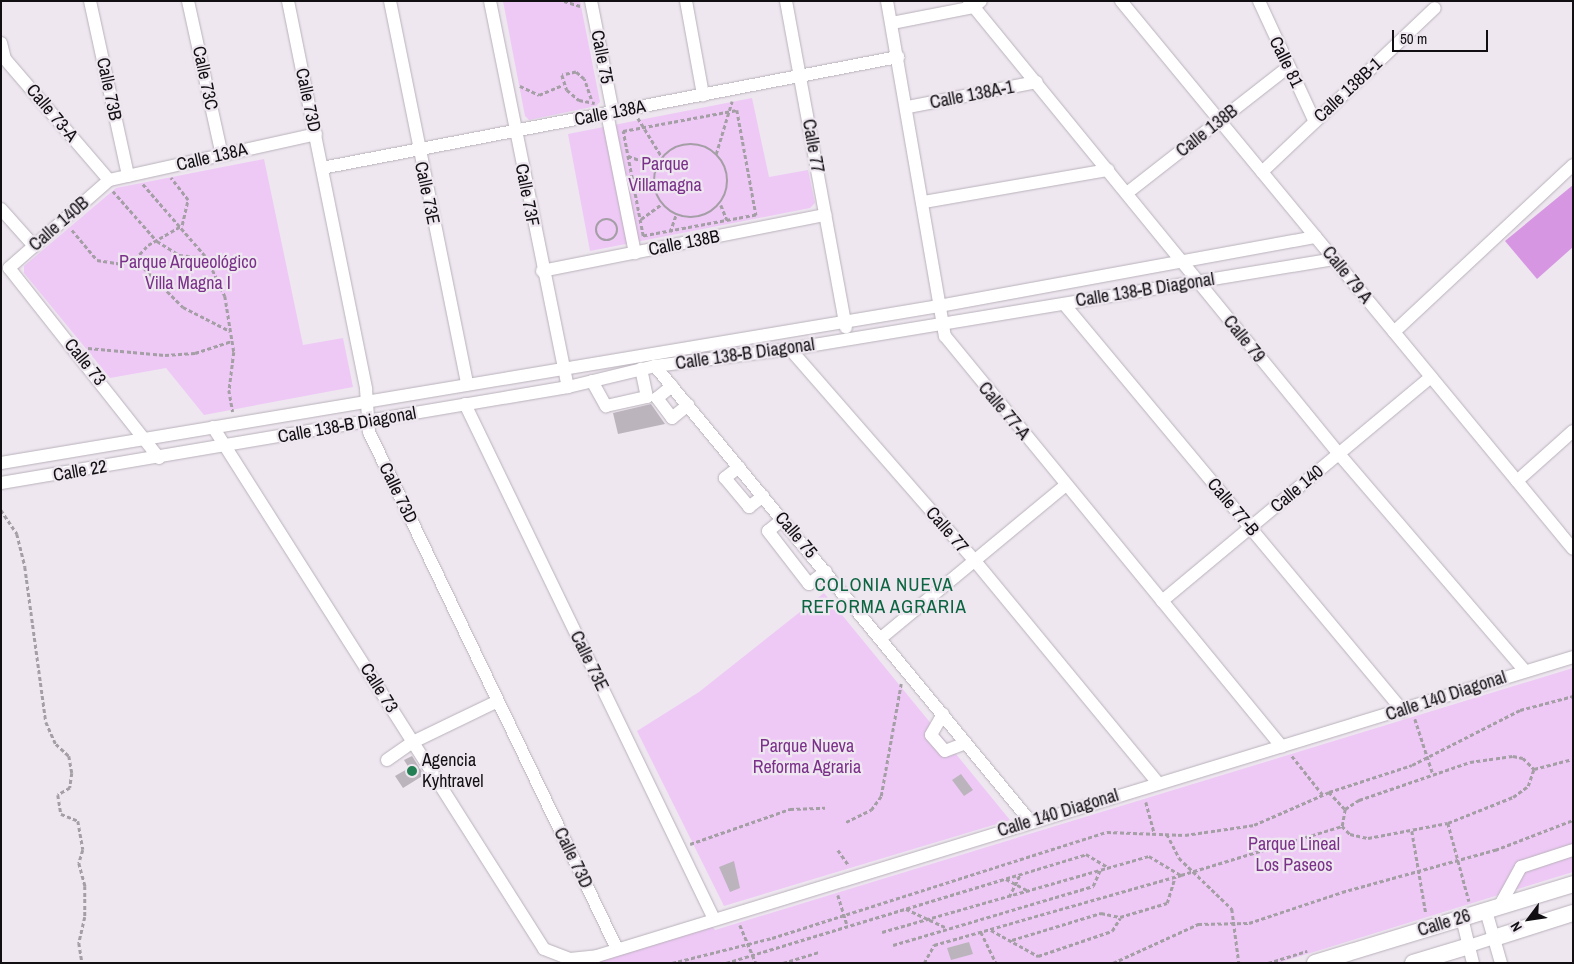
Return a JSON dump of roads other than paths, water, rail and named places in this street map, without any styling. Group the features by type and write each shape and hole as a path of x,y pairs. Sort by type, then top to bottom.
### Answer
{"main road":[{"name":"Calle 26","path":"1315,956 1461,911 1492,909 1573,884"},
{"name":"Calle 26","path":"1494,938 1573,913"},
{"name":"Calle 26","path":"1422,962 1469,946"}],"street":[{"name":"Calle 73B","path":"90,1 128,176"},
{"name":"Calle 73C","path":"188,1 222,155"},
{"name":"Calle 73D","path":"288,1 316,134 367,400 369,432 617,949"},
{"name":"Calle 73E","path":"390,1 418,150 466,384"},
{"name":"Calle 73F","path":"490,1 560,366 568,387"},
{"path":"686,1 703,95"},
{"name":"Calle 77","path":"786,1 845,320 847,340"},
{"name":"Calle 77-A","path":"887,1 924,202 941,324 952,347 1282,747"},
{"name":"Calle 79 A","path":"1122,1 1573,550"},
{"name":"Calle 81","path":"1259,1 1287,68 1315,122"},
{"name":"Calle 75","path":"586,3 635,253"},
{"path":"892,23 975,3"},
{"name":"Calle 79","path":"975,3 1182,264 1339,454 1525,671"},
{"name":"Calle 138B-1","path":"1262,172 1435,8"},
{"name":"Calle 73-A","path":"1,43 5,59 110,184"},
{"name":"Calle 138A","path":"322,168 514,131 606,110 703,95 898,57"},
{"name":"Calle 138B","path":"1127,193 1287,68"},
{"name":"Calle 138A-1","path":"908,107 1037,82"},
{"name":"Calle 138A","path":"110,184 128,176 316,134"},
{"path":"1394,332 1573,165"},
{"path":"924,202 1108,170"},
{"name":"Calle 140B","path":"9,268 110,184"},
{"path":"1,209 34,246"},
{"name":"Calle 138B","path":"542,271 826,215"},
{"name":"Calle 138-B Diagonal","path":"146,439 560,366 939,306 1182,264 1316,238"},
{"name":"Calle 138-B Diagonal","path":"158,458 368,420 568,387 655,366 790,349 1334,259"},
{"name":"Calle 73","path":"9,268 146,439 158,458"},
{"name":"Calle 77-B","path":"1064,304 1403,711"},
{"name":"Calle 77","path":"790,349 975,562 1158,784"},
{"name":"Calle 75","path":"655,366 1030,821"},
{"path":"592,381 606,406 647,396 641,369"},
{"name":"Calle 140","path":"1162,601 1431,377"},
{"path":"672,386 657,398 672,418 688,405"},
{"name":"Calle 73E","path":"465,404 713,917"},
{"name":"Calle 73","path":"214,427 544,949"},
{"path":"1517,481 1573,431"},
{"name":"Calle 22","path":"1,463 146,439"},
{"name":"Calle 22","path":"1,483 158,458"},
{"path":"739,467 725,478 749,507 763,496"},
{"path":"881,638 1066,486"},
{"path":"783,519 768,531 810,584 826,572"},
{"name":"Calle 140 Diagonal","path":"544,949 570,960 617,949 713,917 1403,711 1573,657"},
{"path":"387,760 413,742 498,701"},
{"path":"943,714 931,735 945,751 966,743"},
{"path":"1500,963 1494,938 1492,909 1521,867 1573,850"},
{"path":"1461,911 1474,963"},
{"name":"Calle 26","path":"1469,946 1494,938"}],"place":[{"name":"Agencia Kyhtravel","path":"412,771"}],"district":[{"name":"COLONIA NUEVA REFORMA AGRARIA","path":"884,596"}],"park label":[{"name":"Parque Villamagna","path":"665,175"},
{"name":"Parque Arqueológico Villa Magna I","path":"188,273"},
{"name":"Parque Nueva Reforma Agraria","path":"807,758"},
{"name":"Parque Lineal Los Paseos","path":"1294,855"}]}
